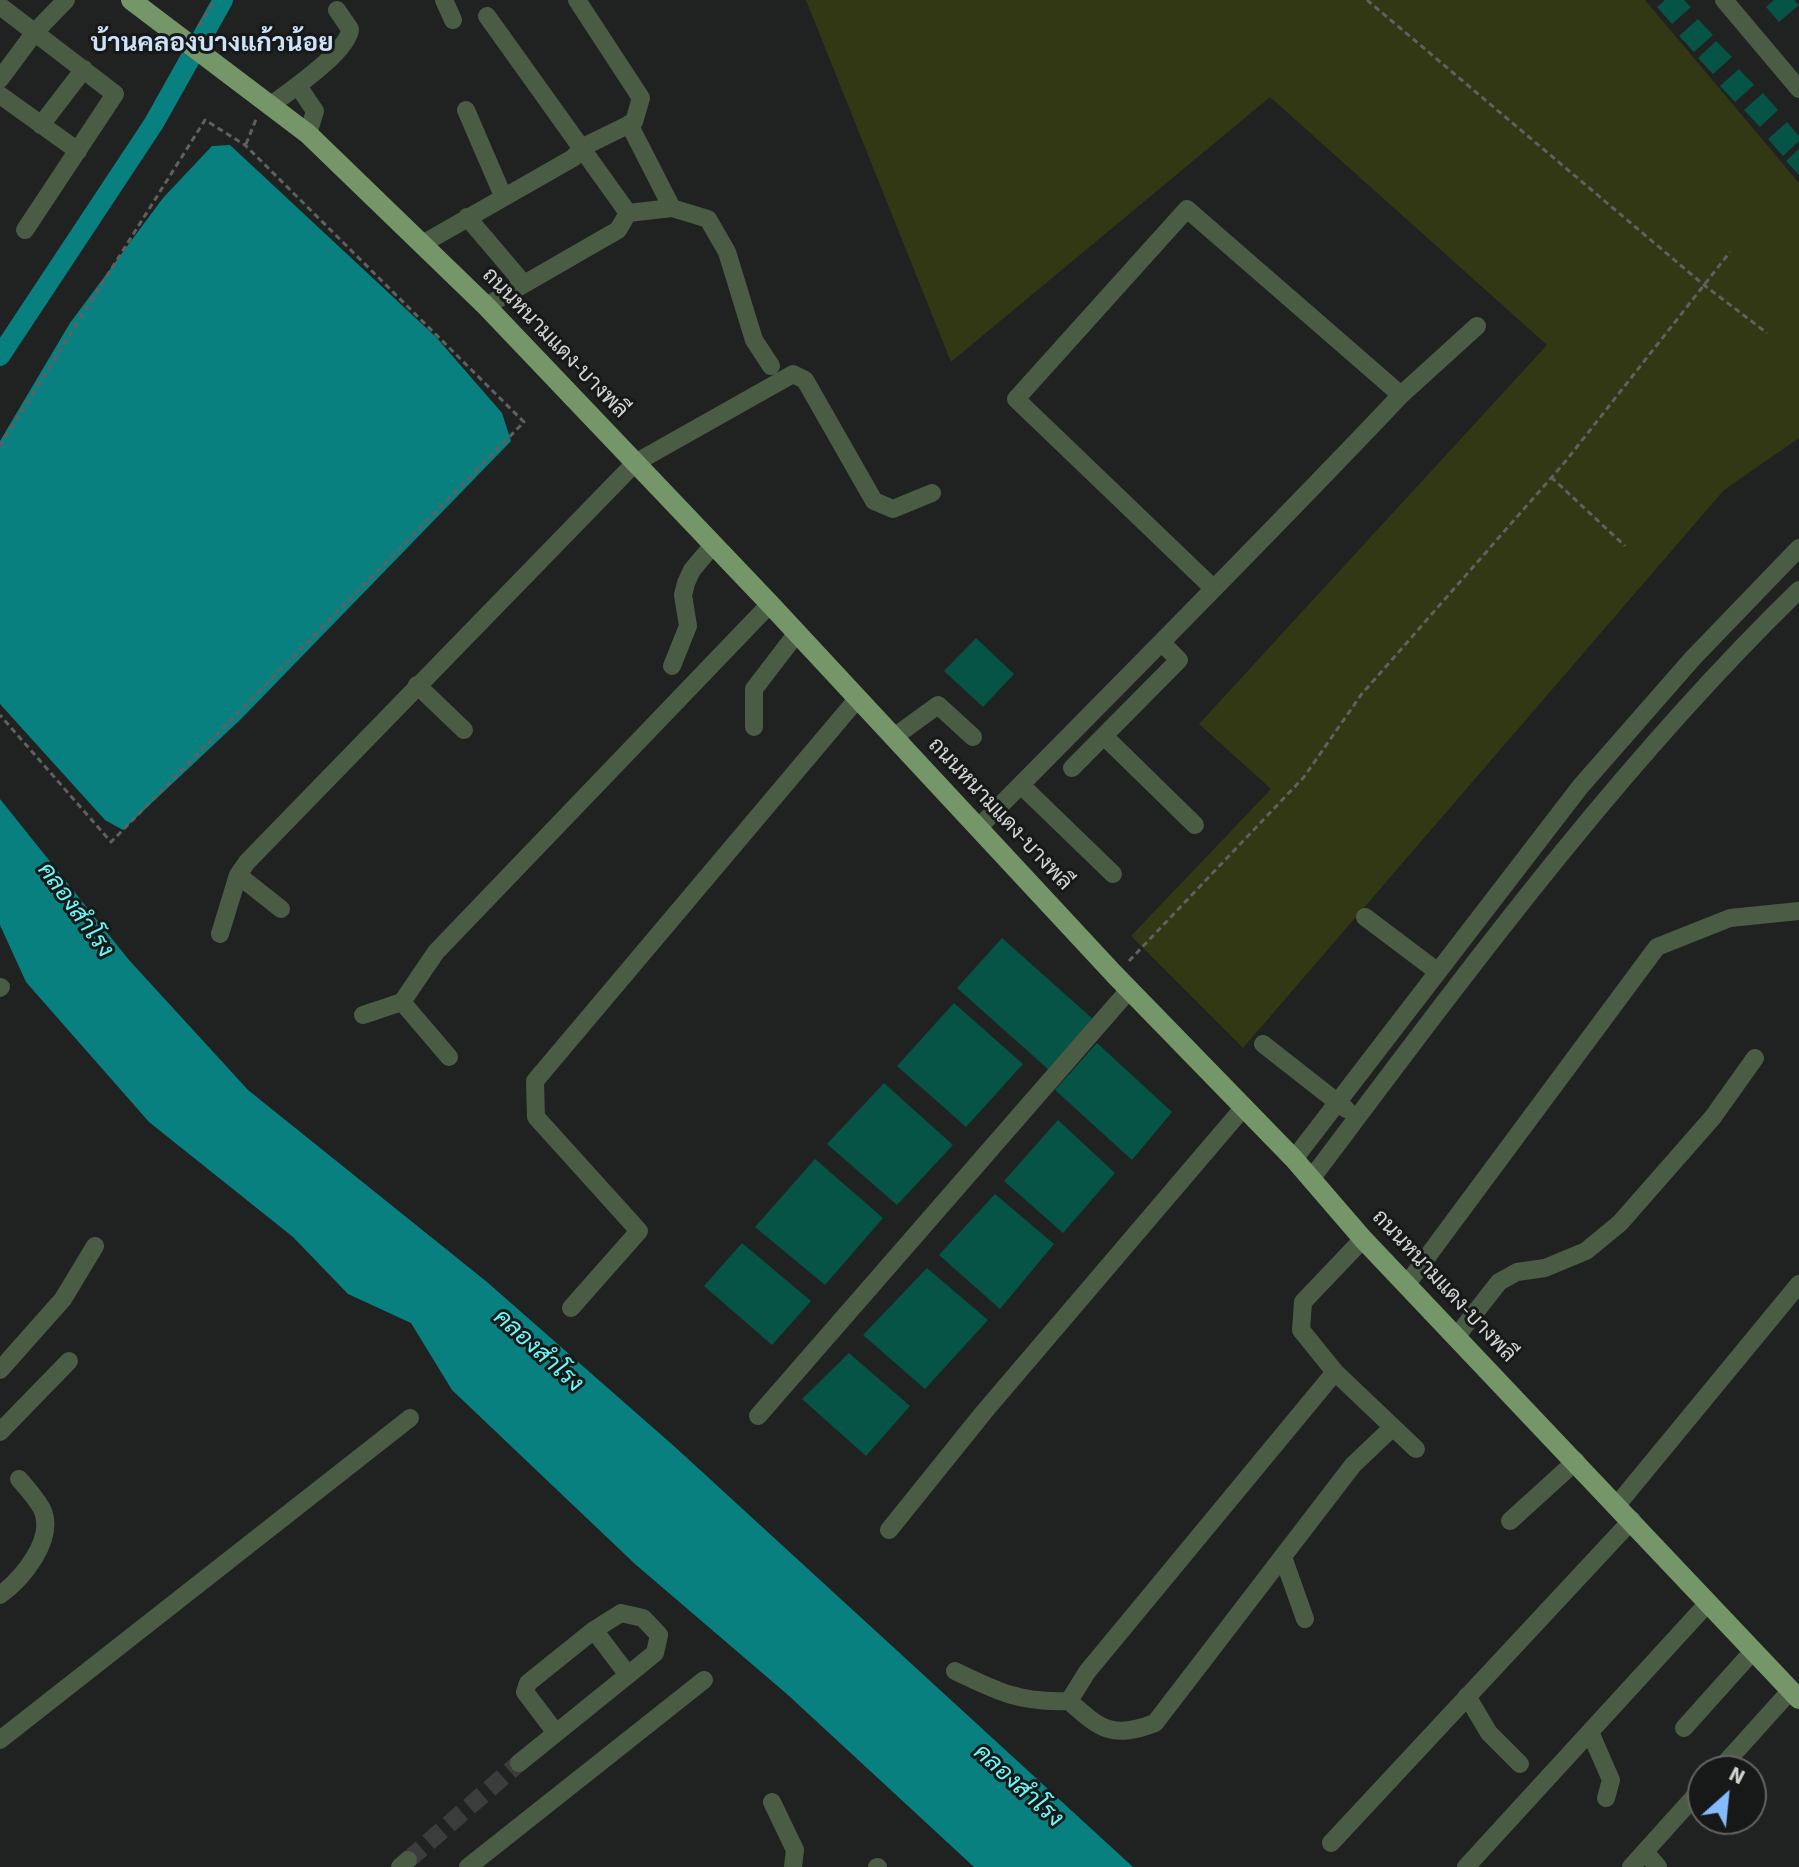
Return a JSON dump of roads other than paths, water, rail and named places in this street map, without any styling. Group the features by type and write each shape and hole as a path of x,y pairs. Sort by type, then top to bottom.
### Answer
{"main road":[{"name":"ถนนหนามแดง-บางพลี","path":"131,0 308,134 486,306 770,604 1122,983 1294,1159 1363,1239 1795,1694"}],"street":[{"path":"0,79 35,32 66,0"},
{"path":"444,0 453,20"},
{"path":"424,243 573,158 583,147 629,124 639,114 641,98 577,0"},
{"path":"1724,0 1799,89"},
{"path":"0,6 115,94 25,230"},
{"path":"268,102 298,86 350,34 337,10"},
{"path":"487,16 628,213"},
{"path":"41,125 84,69"},
{"path":"298,86 315,111 308,134"},
{"path":"0,95 78,151"},
{"path":"466,110 503,196"},
{"path":"629,124 672,208"},
{"path":"628,213 672,208 708,219 727,252 754,340 771,366"},
{"path":"1214,589 1016,399 1187,209 1401,395"},
{"path":"486,306 618,230 628,213"},
{"path":"467,217 524,284"},
{"path":"978,828 1401,395 1477,326"},
{"path":"220,934 238,875 417,685 635,463 793,374 805,380 874,501 893,509 932,493"},
{"path":"672,666 686,638 686,583 692,570 713,545"},
{"path":"1294,1159 1580,787 1693,658 1799,548"},
{"path":"1311,1179 1469,969 1611,795 1730,657 1799,590"},
{"path":"363,1015 402,1002 436,952 770,604"},
{"path":"754,727 754,689 797,633"},
{"path":"1072,768 1179,660 1162,643"},
{"path":"417,685 464,730"},
{"path":"571,1308 639,1231 536,1117 535,1081 858,698"},
{"path":"894,737 938,705 973,737"},
{"path":"1104,736 1195,825"},
{"path":"1021,785 1113,874"},
{"path":"238,875 281,909"},
{"path":"1407,1284 1657,947 1730,918 1799,911"},
{"path":"1365,917 1438,972"},
{"path":"758,1416 1122,983"},
{"path":"402,1002 449,1057"},
{"path":"1263,1044 1357,1118"},
{"path":"1456,1337 1499,1282 1586,1251 1620,1223 1713,1117 1755,1058"},
{"path":"889,1530 984,1412 1244,1107"},
{"path":"1363,1239 1303,1302 1301,1330 1335,1372 1416,1449"},
{"path":"0,1370 63,1299 95,1246"},
{"path":"1617,1505 1799,1284"},
{"path":"0,1432 69,1361"},
{"path":"1069,1701 1087,1672 1335,1372"},
{"path":"0,1740 410,1418"},
{"path":"955,1671 1003,1695 1034,1703 1069,1701 1111,1732 1128,1734 1155,1723 1353,1465 1393,1427"},
{"path":"1510,1521 1576,1461"},
{"path":"0,1595 26,1571 45,1523 43,1511 19,1479"},
{"path":"1331,1843 1632,1520"},
{"path":"1283,1557 1305,1619"},
{"path":"1466,1867 1708,1603"},
{"path":"519,1763 655,1653 659,1635 654,1627 643,1618 621,1613 594,1630 528,1683 525,1692 556,1733"},
{"path":"594,1630 628,1675"},
{"path":"1684,1728 1753,1651"},
{"path":"468,1867 704,1680"},
{"path":"1734,1755 1795,1694"},
{"path":"1467,1696 1489,1733 1520,1764"},
{"path":"1590,1732 1611,1780 1606,1798"},
{"path":"772,1802 795,1850 793,1867"},
{"path":"1631,1867 1687,1805"},
{"path":"1645,1852 1658,1867"}],"water":[{"path":"230,145 436,337 502,413 511,441 241,719 123,830 105,820 0,704 0,441 70,323 163,198 212,146"},
{"name":"คลองสำโรง","path":"0,799 129,960 248,1090 487,1282 675,1447 1133,1867 974,1867 788,1695 635,1564 452,1390 411,1323 348,1294 293,1237 149,1122 26,982 0,925"}],"waterway":[{"path":"0,356 154,123 223,0"}],"tunnel":[{"path":"408,1860 519,1763"}],"district":[{"name":"บ้านคลองบางแก้วน้อย","path":"212,45"}]}
